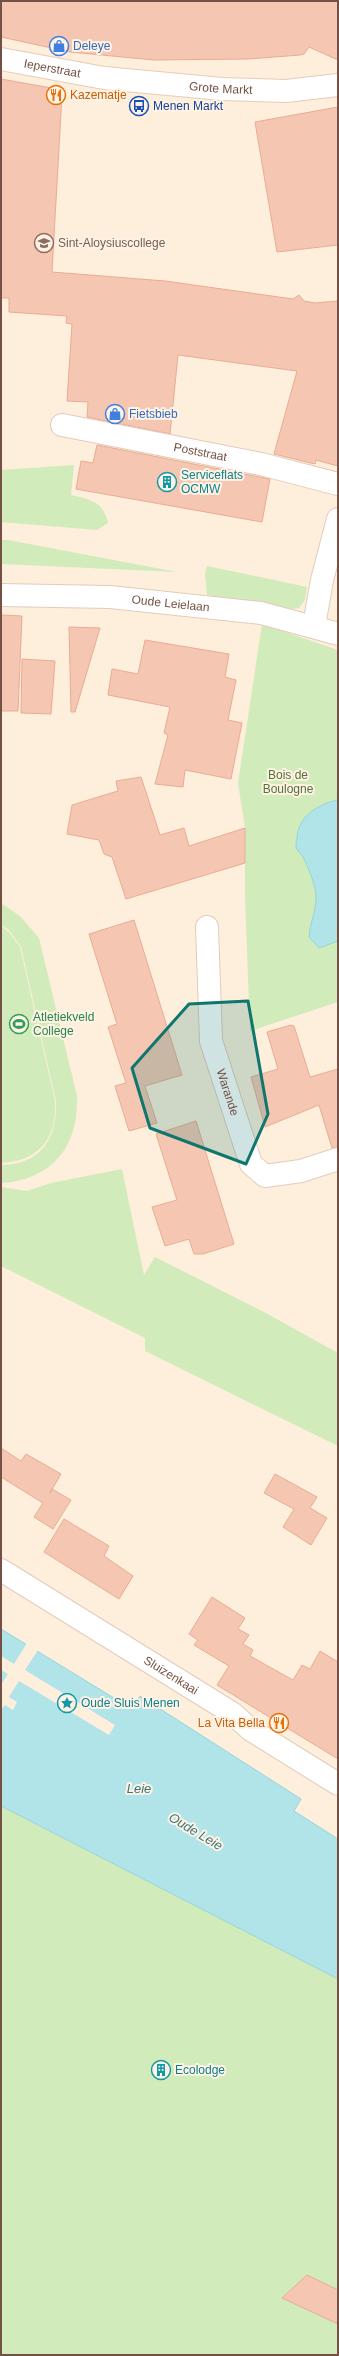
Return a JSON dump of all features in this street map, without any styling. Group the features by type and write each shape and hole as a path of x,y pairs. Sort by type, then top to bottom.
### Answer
{"street":[{"name":"Ieperstraat","path":"1,59 104,78"},
{"name":"Grote Markt","path":"104,78 222,89 286,91 338,85"},
{"name":"Poststraat","path":"62,425 261,464 338,484"},
{"path":"314,626 322,580 338,519"},
{"name":"Oude Leielaan","path":"1,595 110,597 262,613 314,626 338,634"},
{"name":"Warande","path":"207,927 211,1041 251,1164 265,1176 301,1171 338,1159"},
{"name":"Sluizenkaai","path":"1,1570 232,1713 250,1730 338,1784"}],"highlighted area":[{"path":"248,1001 268,1114 246,1164 150,1128 132,1068 189,1004"}],"green space":[{"path":"74,465 71,495 85,498 99,506 103,510 108,523 97,530 1,522 1,470"},
{"path":"1,540 8,540 177,572 1,564"},
{"path":"207,566 307,587 305,600 299,608 287,610 207,595 205,573"},
{"name":"Bois de Boulogne","path":"262,624 338,650 338,1002 250,1031 245,897 245,828 238,783"},
{"path":"1,903 20,916 39,938 77,1096 73,1130 67,1145 59,1157 48,1167 35,1175 19,1180 1,1183 1,1165 27,1160 37,1154 44,1146 50,1137 54,1126 56,1101 21,947 9,930 1,925"},
{"name":"Atletiekveld College","path":"1,926 9,932 20,947 55,1101 55,1114 49,1137 43,1146 26,1158 1,1163"},
{"path":"122,1169 144,1275 155,1257 264,1312 338,1353 338,1446 145,1351 145,1338 1,1266 1,1187 27,1191 51,1183"},
{"path":"1,1806 338,1979 338,2355 1,2355"}],"water":[{"path":"338,800 338,941 319,948 309,937 316,901 315,889 307,865 296,847 296,842 301,823 310,812 323,805"},
{"name":"Leie","path":"1,1629 132,1709 140,1696 301,1799 294,1811 338,1839 338,1979 1,1806"}],"pier":[{"name":"Oude Sluis Menen","path":"27,1643 38,1650 25,1670 115,1725 109,1735 19,1681 9,1697 17,1702 13,1710 5,1705 1,1710 1,1685 8,1674 1,1670 1,1656 14,1664"}],"building":[{"path":"1,1 338,1 338,60 309,47 304,54 300,55 249,59 154,60 70,52 1,37"},
{"path":"1,79 57,89 62,95 52,272 165,281 293,299 299,295 304,301 315,303 338,301 338,466 316,460 315,464 274,454 297,371 178,355 170,434 87,417 88,402 67,401 72,324 66,323 67,316 9,312 9,298 1,298"},
{"path":"338,107 338,245 277,252 255,122"},
{"name":"Serviceflats OCMW","path":"97,445 270,479 262,522 76,489 81,461 93,463"},
{"path":"1,615 22,616 18,711 1,711"},
{"path":"69,627 100,628 75,712 71,712"},
{"path":"145,640 229,654 225,677 236,680 228,720 242,723 231,779 185,770 183,787 155,784 168,735 164,733 170,707 108,695 112,669 138,674"},
{"path":"22,659 55,661 51,714 21,713"},
{"path":"141,777 160,835 184,828 189,846 245,828 245,863 126,899 112,857 104,854 99,840 67,834 72,805 118,791 116,781"},
{"path":"134,920 182,1075 145,1086 157,1123 129,1131 115,1086 126,1083 108,1027 117,1024 89,934"},
{"path":"291,1025 294,1026 310,1077 338,1069 338,1147 332,1148 319,1105 265,1127 251,1077 278,1069 267,1032"},
{"path":"196,1121 234,1244 203,1254 194,1254 189,1239 165,1246 152,1207 177,1200 156,1134"},
{"path":"1,1448 21,1461 26,1454 61,1474 52,1489 71,1500 53,1529 34,1517 43,1503 1,1477"},
{"path":"275,1474 317,1497 310,1508 327,1518 311,1545 283,1527 294,1509 264,1493"},
{"path":"64,1519 109,1546 104,1556 133,1576 119,1599 44,1552"},
{"path":"212,1597 245,1618 238,1629 249,1635 243,1644 253,1650 250,1656 293,1680 302,1665 310,1669 320,1651 338,1662 338,1759 217,1685 229,1666 194,1645 198,1640 189,1634"},
{"path":"307,2275 338,2290 338,2324 282,2298"}],"place":[{"name":"Deleye","path":"59,46"},
{"name":"Kazematje","path":"56,95"},
{"name":"Menen Markt","path":"139,106"},
{"name":"Sint-Aloysiuscollege","path":"44,243"},
{"name":"Fietsbieb","path":"115,414"},
{"name":"Serviceflats OCMW","path":"167,482"},
{"name":"Atletiekveld College","path":"19,1024"},
{"name":"Oude Sluis Menen","path":"67,1703"},
{"name":"La Vita Bella","path":"279,1723"},
{"name":"Ecolodge","path":"161,2070"}],"water label":[{"name":"Oude Leie","path":"196,1831"}]}
